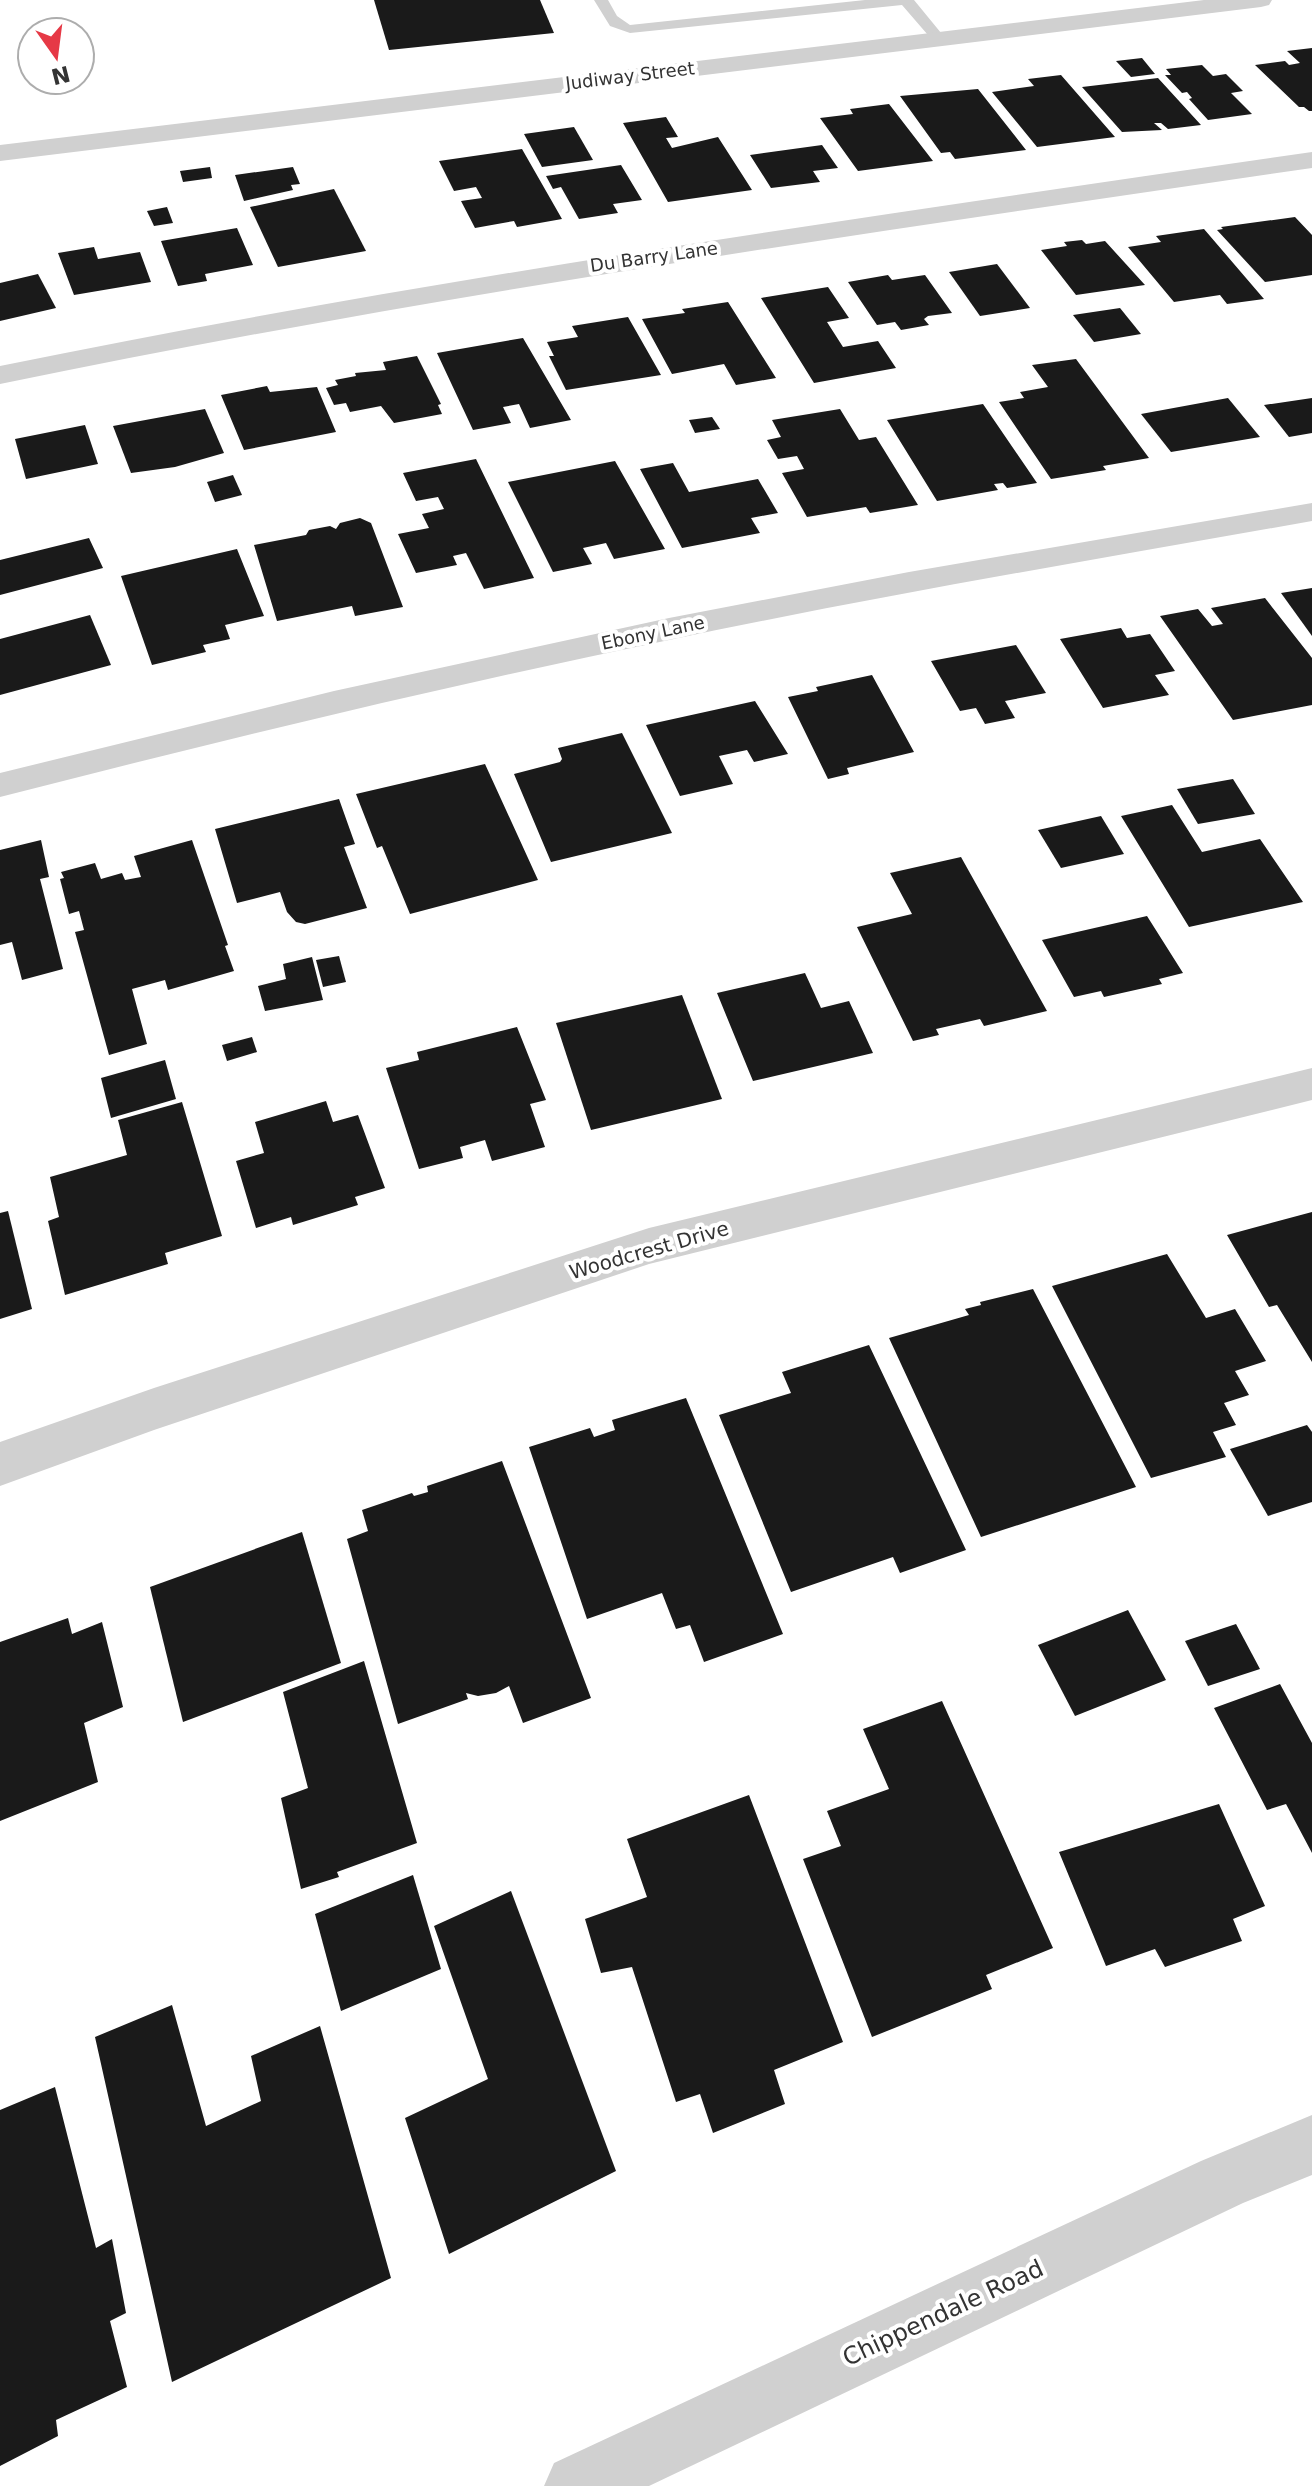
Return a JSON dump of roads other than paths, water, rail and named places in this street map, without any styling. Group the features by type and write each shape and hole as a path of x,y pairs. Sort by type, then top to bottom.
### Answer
{"street":[{"name":"Judiway Street","path":"0,153 1261,0"},
{"name":"Du Barry Lane","path":"0,375 142,344 508,278 1312,160"},
{"name":"Ebony Lane","path":"0,785 231,726 668,629 1312,512"},
{"name":"Woodcrest Drive","path":"0,1464 154,1409 649,1246 1312,1084"},
{"name":"Chippendale Road","path":"577,2486 1222,2182 1312,2145"}],"lane":[{"path":"601,0 612,21 619,27 630,29 906,0 939,39"}]}
